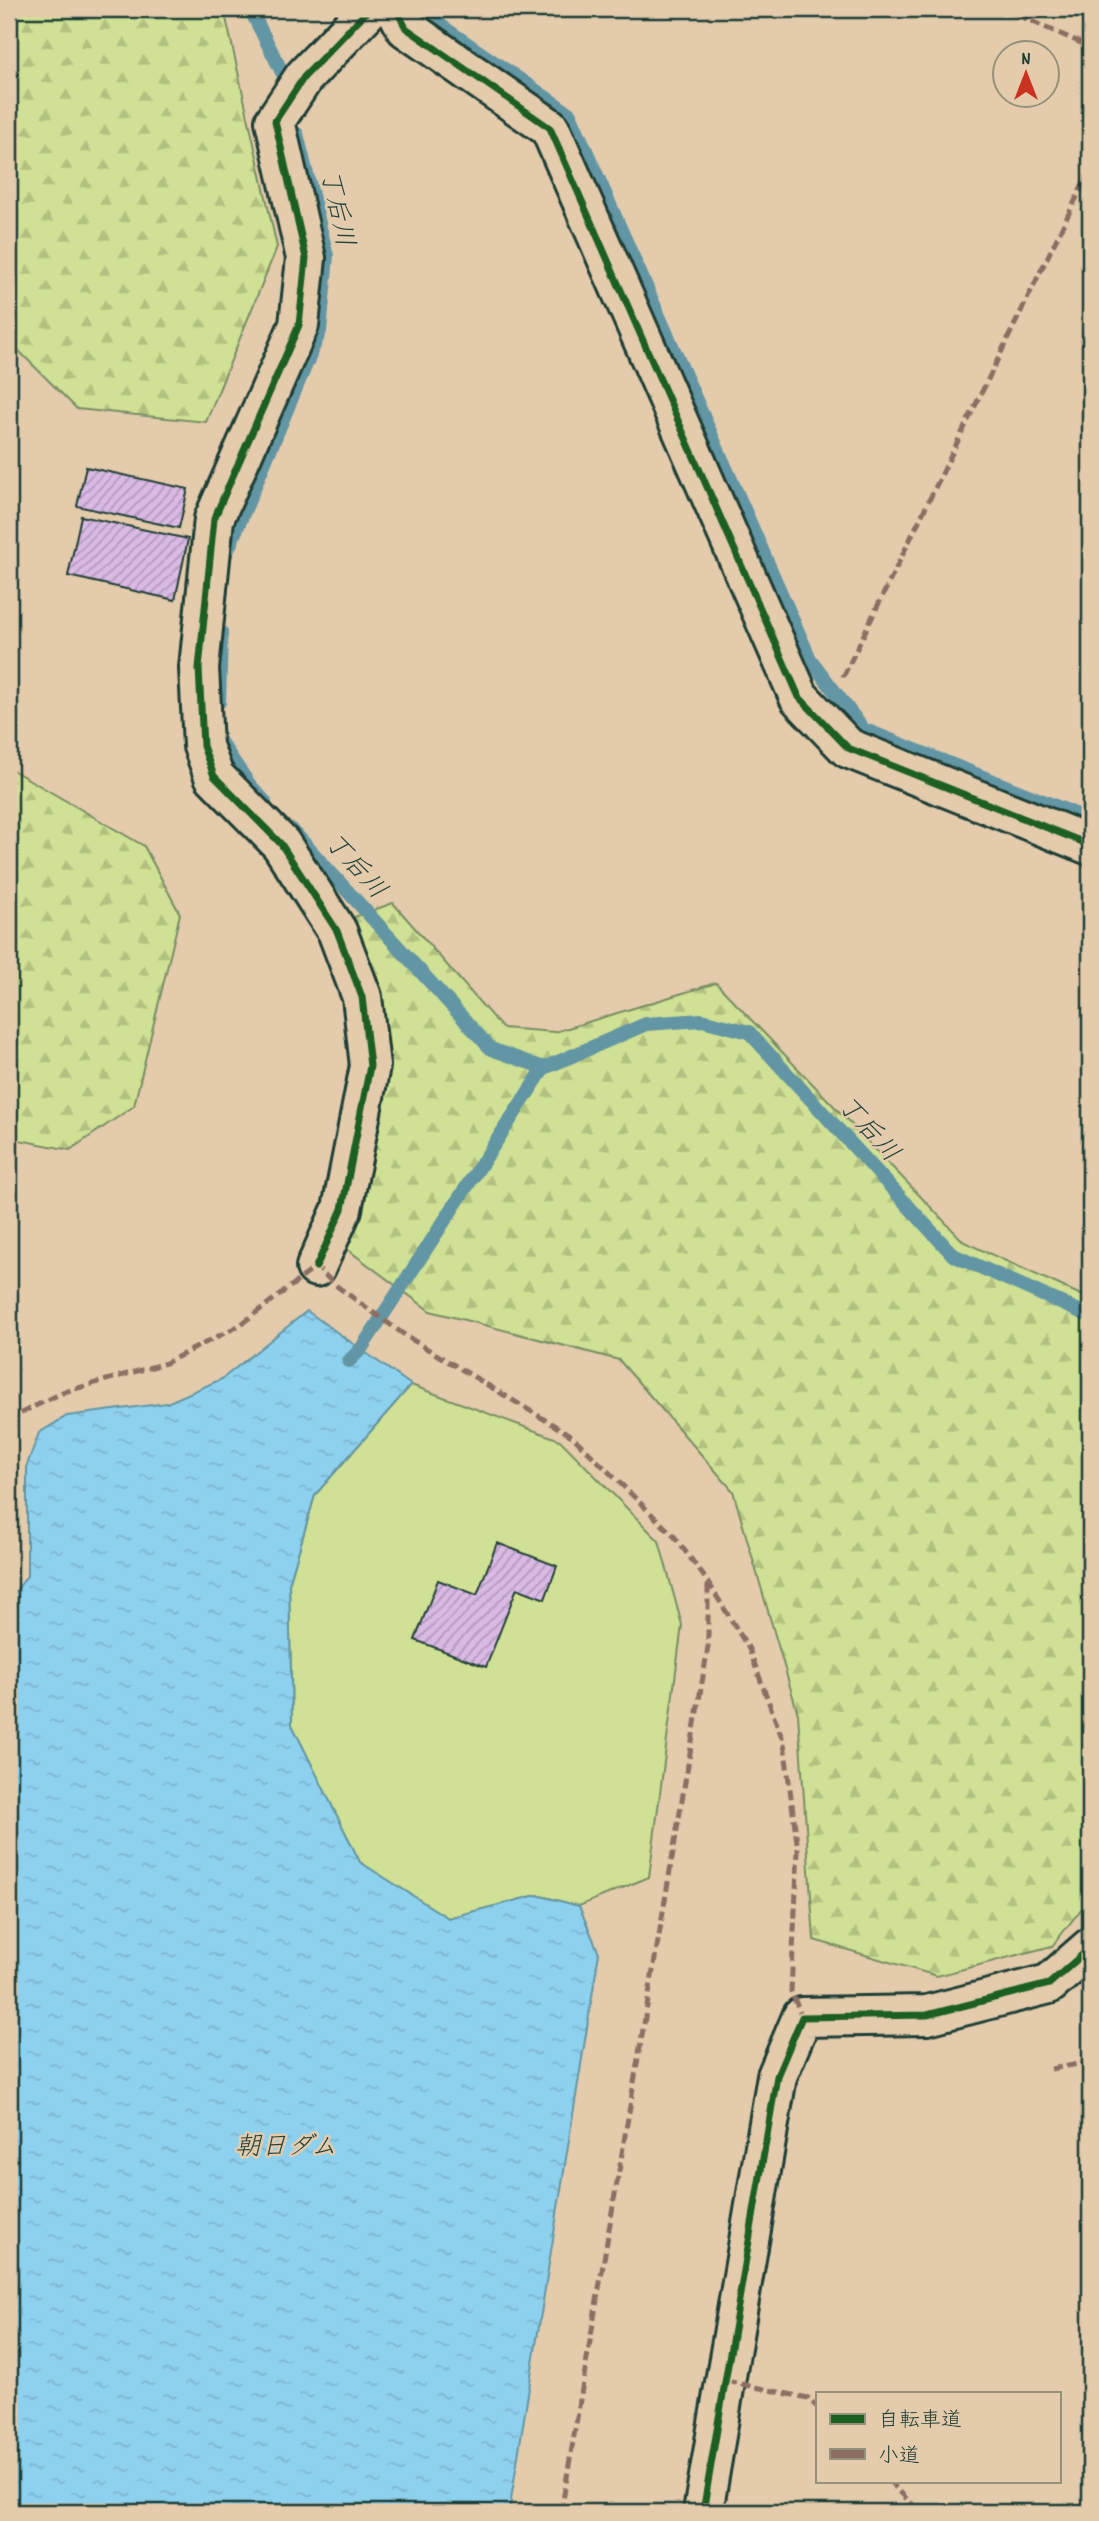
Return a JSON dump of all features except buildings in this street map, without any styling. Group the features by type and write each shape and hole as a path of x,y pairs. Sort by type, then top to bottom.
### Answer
{"street":[{"path":"316,1267 342,1209 370,1066 362,997 337,931 281,844 214,776 203,746 199,668 214,519 299,325 306,258 275,121 303,77 369,9"},
{"path":"396,9 406,28 550,128 799,697 848,748 1090,845"},
{"path":"703,2512 777,2076 802,2017 927,2015 1049,1984 1090,1948"}],"green space":[{"path":"9,9 224,9 277,247 206,422 77,409 9,341"},
{"path":"9,768 144,846 180,914 134,1106 70,1150 9,1138"},
{"path":"393,903 502,1028 555,1032 716,983 964,1242 1090,1299 1090,1898 1052,1946 937,1976 814,1940 798,1714 733,1491 619,1360 430,1311 320,1229 356,1022 321,929"},
{"path":"411,1385 560,1440 659,1541 682,1625 649,1877 579,1906 537,1895 448,1918 360,1863 292,1725 289,1584 315,1495"}],"water":[{"name":"朝日ダム","path":"307,1311 411,1385 315,1495 289,1584 292,1725 360,1862 448,1918 537,1895 579,1906 599,1953 509,2512 9,2512 9,1600 27,1576 27,1465 39,1433 67,1416 167,1403 222,1379"}],"waterway":[{"name":"丁后川","path":"250,9 283,74 287,90"},
{"path":"434,9 440,25 570,114 810,659 863,729 1090,820"},
{"name":"丁后川","path":"224,559 320,331 327,256 297,134"},
{"name":"丁后川","path":"219,702 221,632"},
{"name":"丁后川","path":"218,733 218,739 265,802"},
{"name":"丁后川","path":"291,829 491,1049 544,1068 646,1024 702,1020 749,1032 953,1255 1090,1316"},
{"path":"349,1361 361,1349 544,1068"}],"marked path":[{"path":"1004,9 1090,47"},
{"path":"843,677 1090,170"},
{"path":"9,1422 13,1417 64,1392 166,1363 240,1325 316,1267 338,1287 406,1336 572,1436 674,1536 708,1582 749,1649 784,1743 798,1850 791,1991 802,2017"},
{"path":"561,2512 708,1647 708,1583"},
{"path":"1051,2069 1090,2062"},
{"path":"726,2381 808,2398 816,2406"},
{"path":"890,2482 920,2512"}],"cycle path":[{"path":"316,1267 342,1209 370,1066 362,997 337,931 281,844 214,776 203,746 199,668 214,519 299,325 306,258 275,121 304,77 369,9"},
{"path":"396,9 406,28 550,128 799,697 848,748 1090,845"},
{"path":"703,2512 777,2076 802,2017 927,2015 1049,1984 1090,1948"}]}
